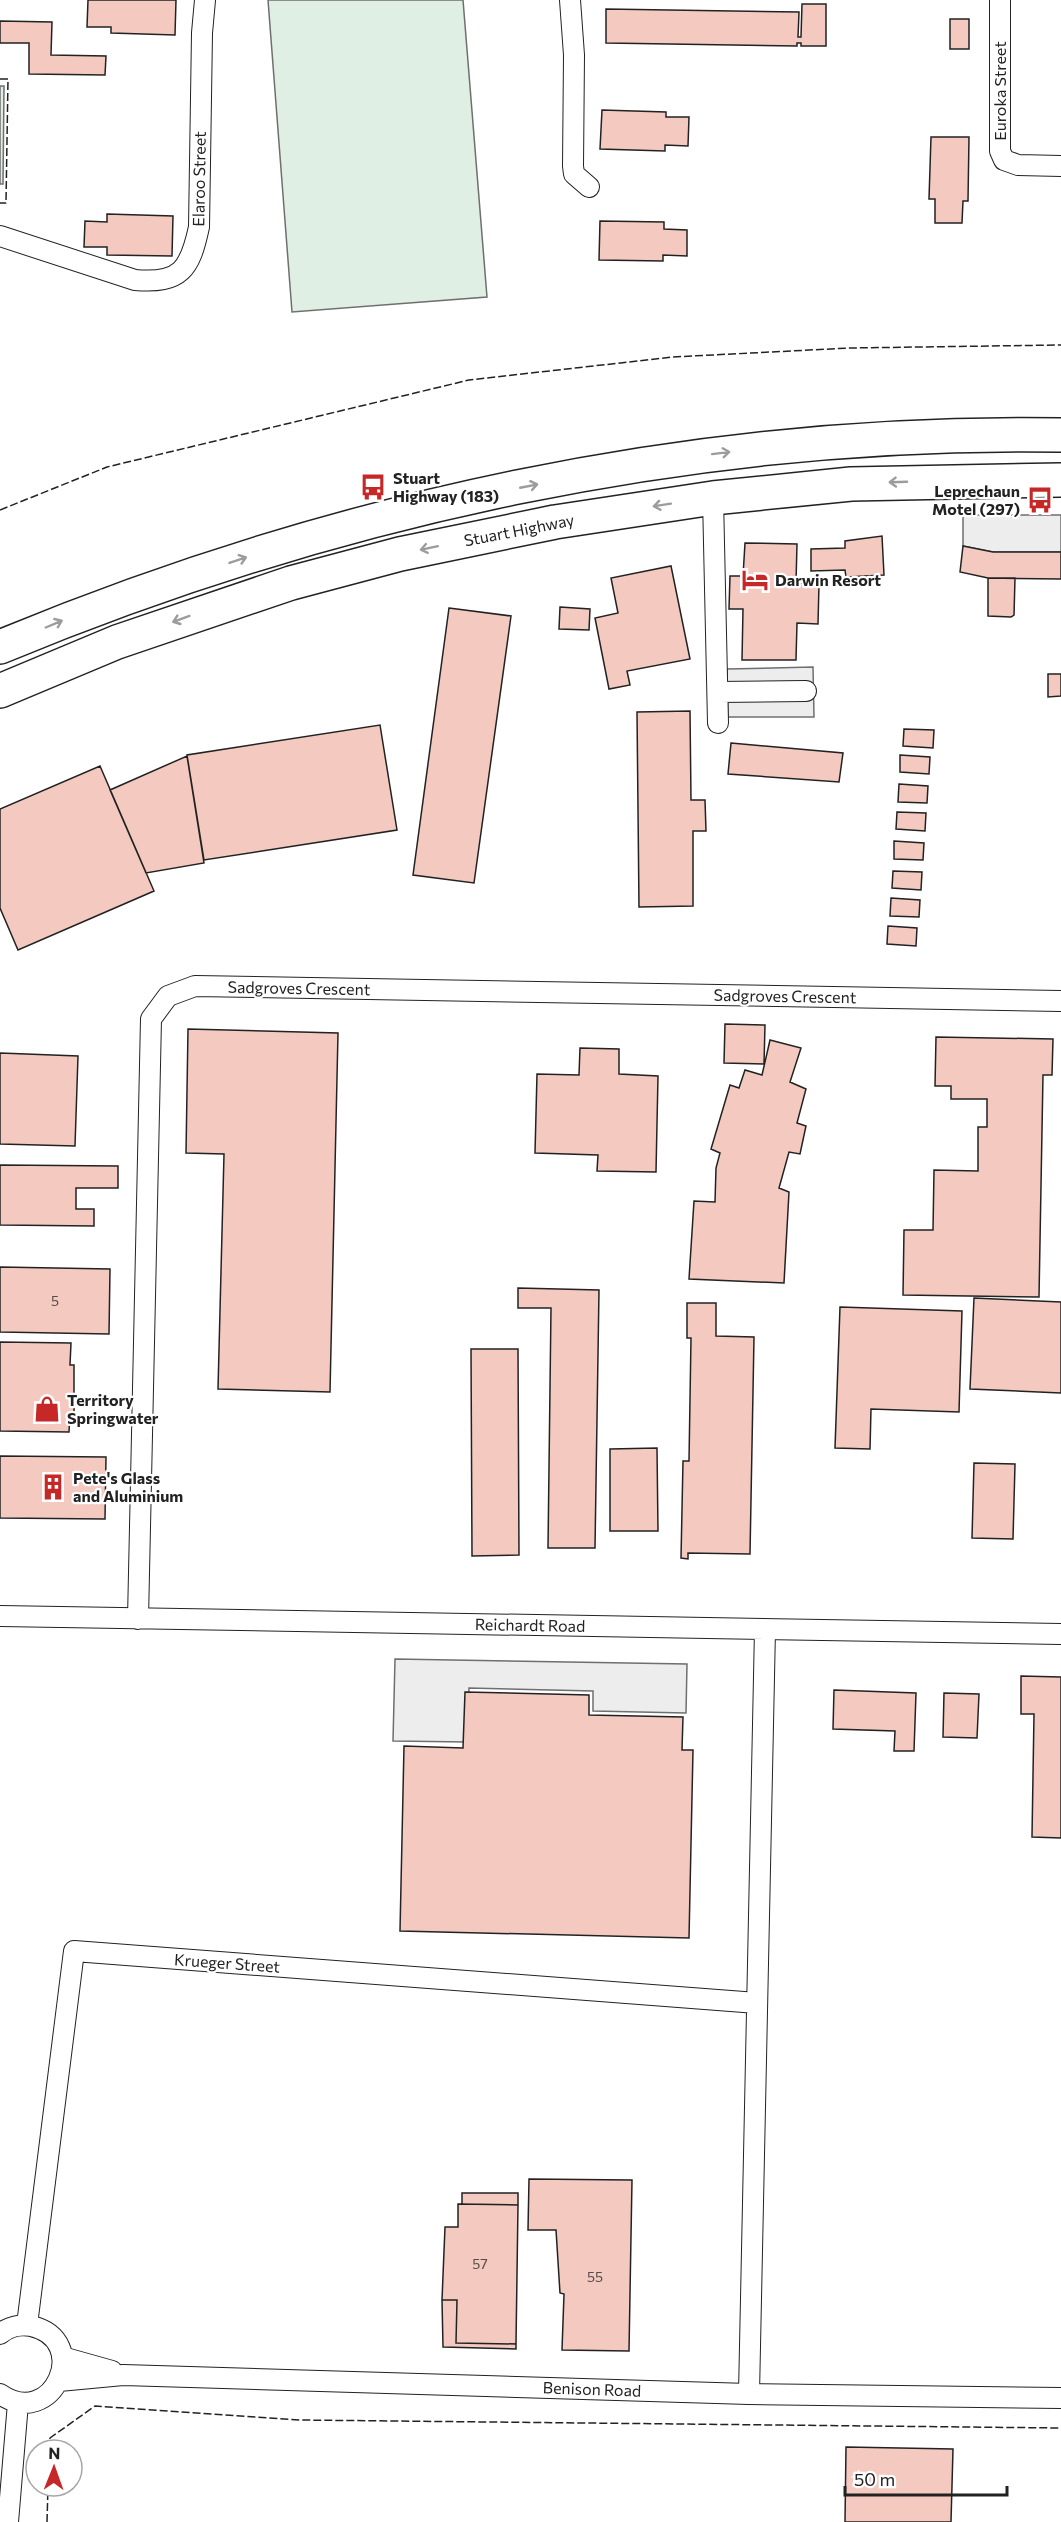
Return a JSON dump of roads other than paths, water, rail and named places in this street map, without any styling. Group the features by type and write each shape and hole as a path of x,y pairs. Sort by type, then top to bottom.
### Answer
{"highway":[{"path":"0,647 136,592 276,548 391,516 620,468 780,447 895,439 1061,435"},
{"name":"Stuart Highway","path":"0,691 117,642 212,608 343,568 555,522 714,498 851,484 1061,480"},
{"path":"200,572 212,608"}],"street":[{"name":"Elaroo Street","path":"0,236 135,280 156,282 167,279 188,266 195,249 199,227 202,33 206,0"},
{"path":"570,0 574,55 573,166 574,174 589,187"},
{"name":"Euroka Street","path":"999,0 1000,151 1004,160 1018,165 1061,166"},
{"path":"714,498 718,723"},
{"path":"718,692 806,691"},
{"name":"Sadgroves Crescent","path":"138,1619 151,1019 168,996 195,986 1061,1001"},
{"name":"Reichardt Road","path":"0,1616 1061,1634"},
{"path":"749,2394 765,1629"},
{"name":"Krueger Street","path":"27,2325 74,1951 757,2002"},
{"path":"0,2334 15,2326 27,2325 50,2335 58,2345 63,2369 59,2381 42,2398 18,2403 0,2394"},
{"name":"Benison Road","path":"62,2357 123,2375"},
{"name":"Benison Road","path":"59,2381 123,2375 749,2394 1061,2398"},
{"path":"8,2522 18,2403"}],"place":[{"name":"Stuart Highway (183)","path":"373,487"},
{"name":"Leprechaun Motel (297)","path":"1040,500"},
{"name":"Darwin Resort","path":"755,580"},
{"name":"Territory Springwater","path":"47,1409"},
{"name":"Pete's Glass and Aluminium","path":"53,1487"}]}
